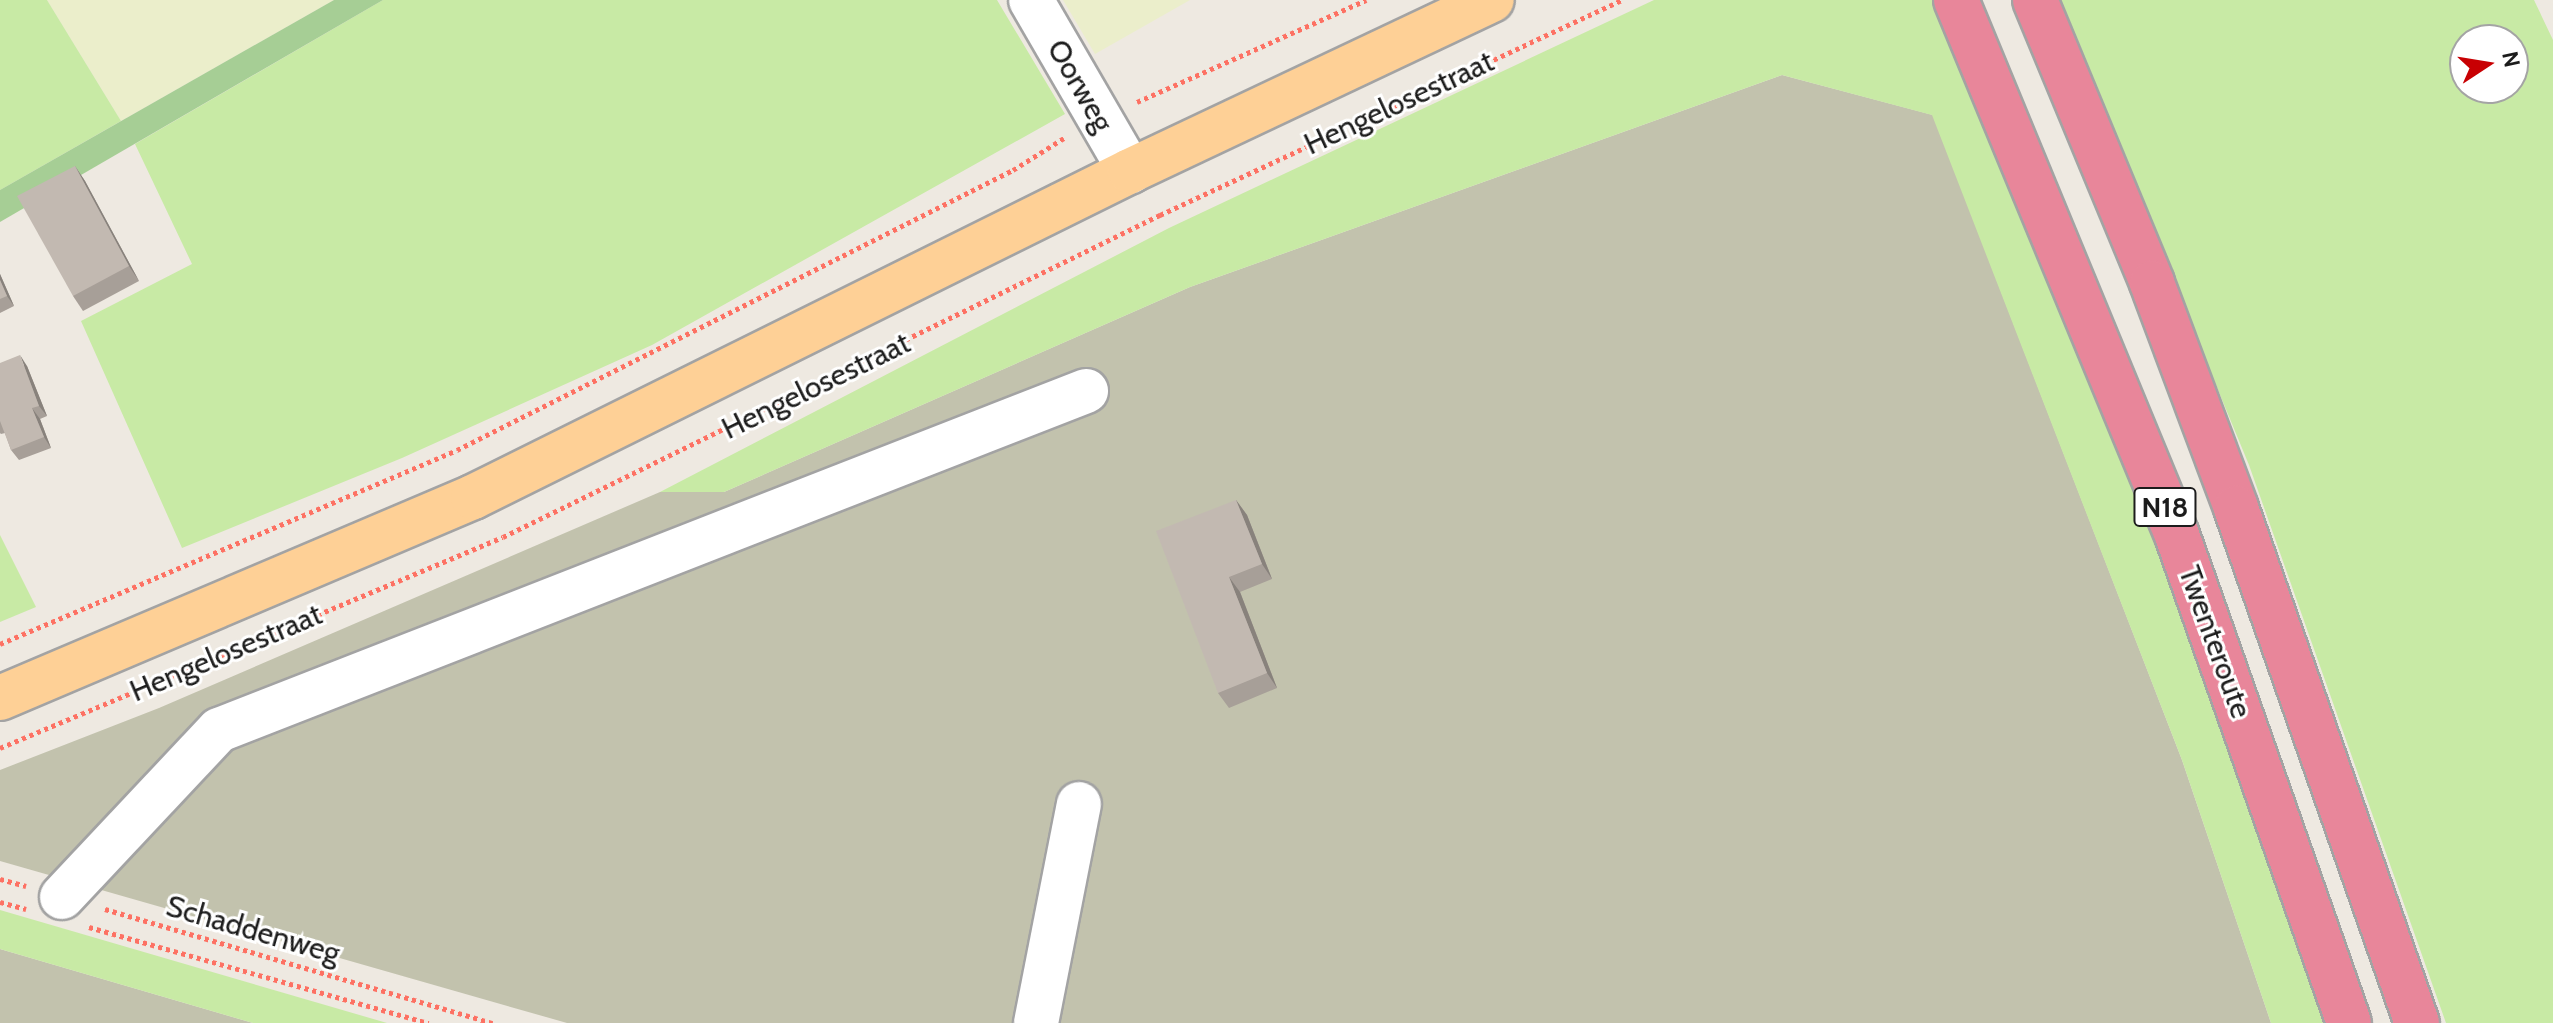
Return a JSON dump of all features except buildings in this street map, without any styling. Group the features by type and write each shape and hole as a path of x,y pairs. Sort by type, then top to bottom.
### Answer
{"highway":[{"name":"Twenteroute","path":"1956,0 2177,535 2349,1023"},
{"name":"N18","path":"2035,0 2152,283 2225,478 2417,1023"}],"main road":[{"name":"Hengelosestraat","path":"0,698 473,497 1130,171 1492,0"}],"street":[{"name":"Oorweg","path":"1031,0 1130,171"},
{"path":"56,910 219,730 1086,391"},
{"path":"1036,1023 1079,804"}],"path":[{"path":"0,644 457,450 1013,170 1097,117 1366,0"},
{"name":"Hengelosestraat","path":"0,748 503,537 1160,215 1622,0"},
{"name":"Schaddenweg","path":"0,879 56,910 429,1023"},
{"name":"Schaddenweg","path":"0,902 56,910 493,1023"}],"shaded area":[{"path":"47,0 334,0 121,121"},
{"path":"1063,0 1190,0 1095,54"},
{"path":"1782,75 1933,115 2182,760 2271,1023 567,1023 0,861 0,770 159,708 660,492 724,492 1190,287"},
{"path":"0,949 253,1023 0,1023"}],"green space":[{"path":"0,0 47,0 121,121 0,190"},
{"path":"334,0 383,0 0,222 0,190"},
{"path":"383,0 997,0 1065,114 652,345 402,458 182,548 81,321 192,264 135,144"},
{"path":"1654,0 1935,0 2157,531 2330,1023 2271,1023 2182,760 1932,115 1782,75 1190,287 724,492 660,492 1169,228"},
{"path":"2057,0 2534,0 2553,40 2553,1023 2446,1023 2249,465"},
{"path":"0,535 36,607 0,622"},
{"path":"0,910 387,1023 253,1023 0,949"}]}
